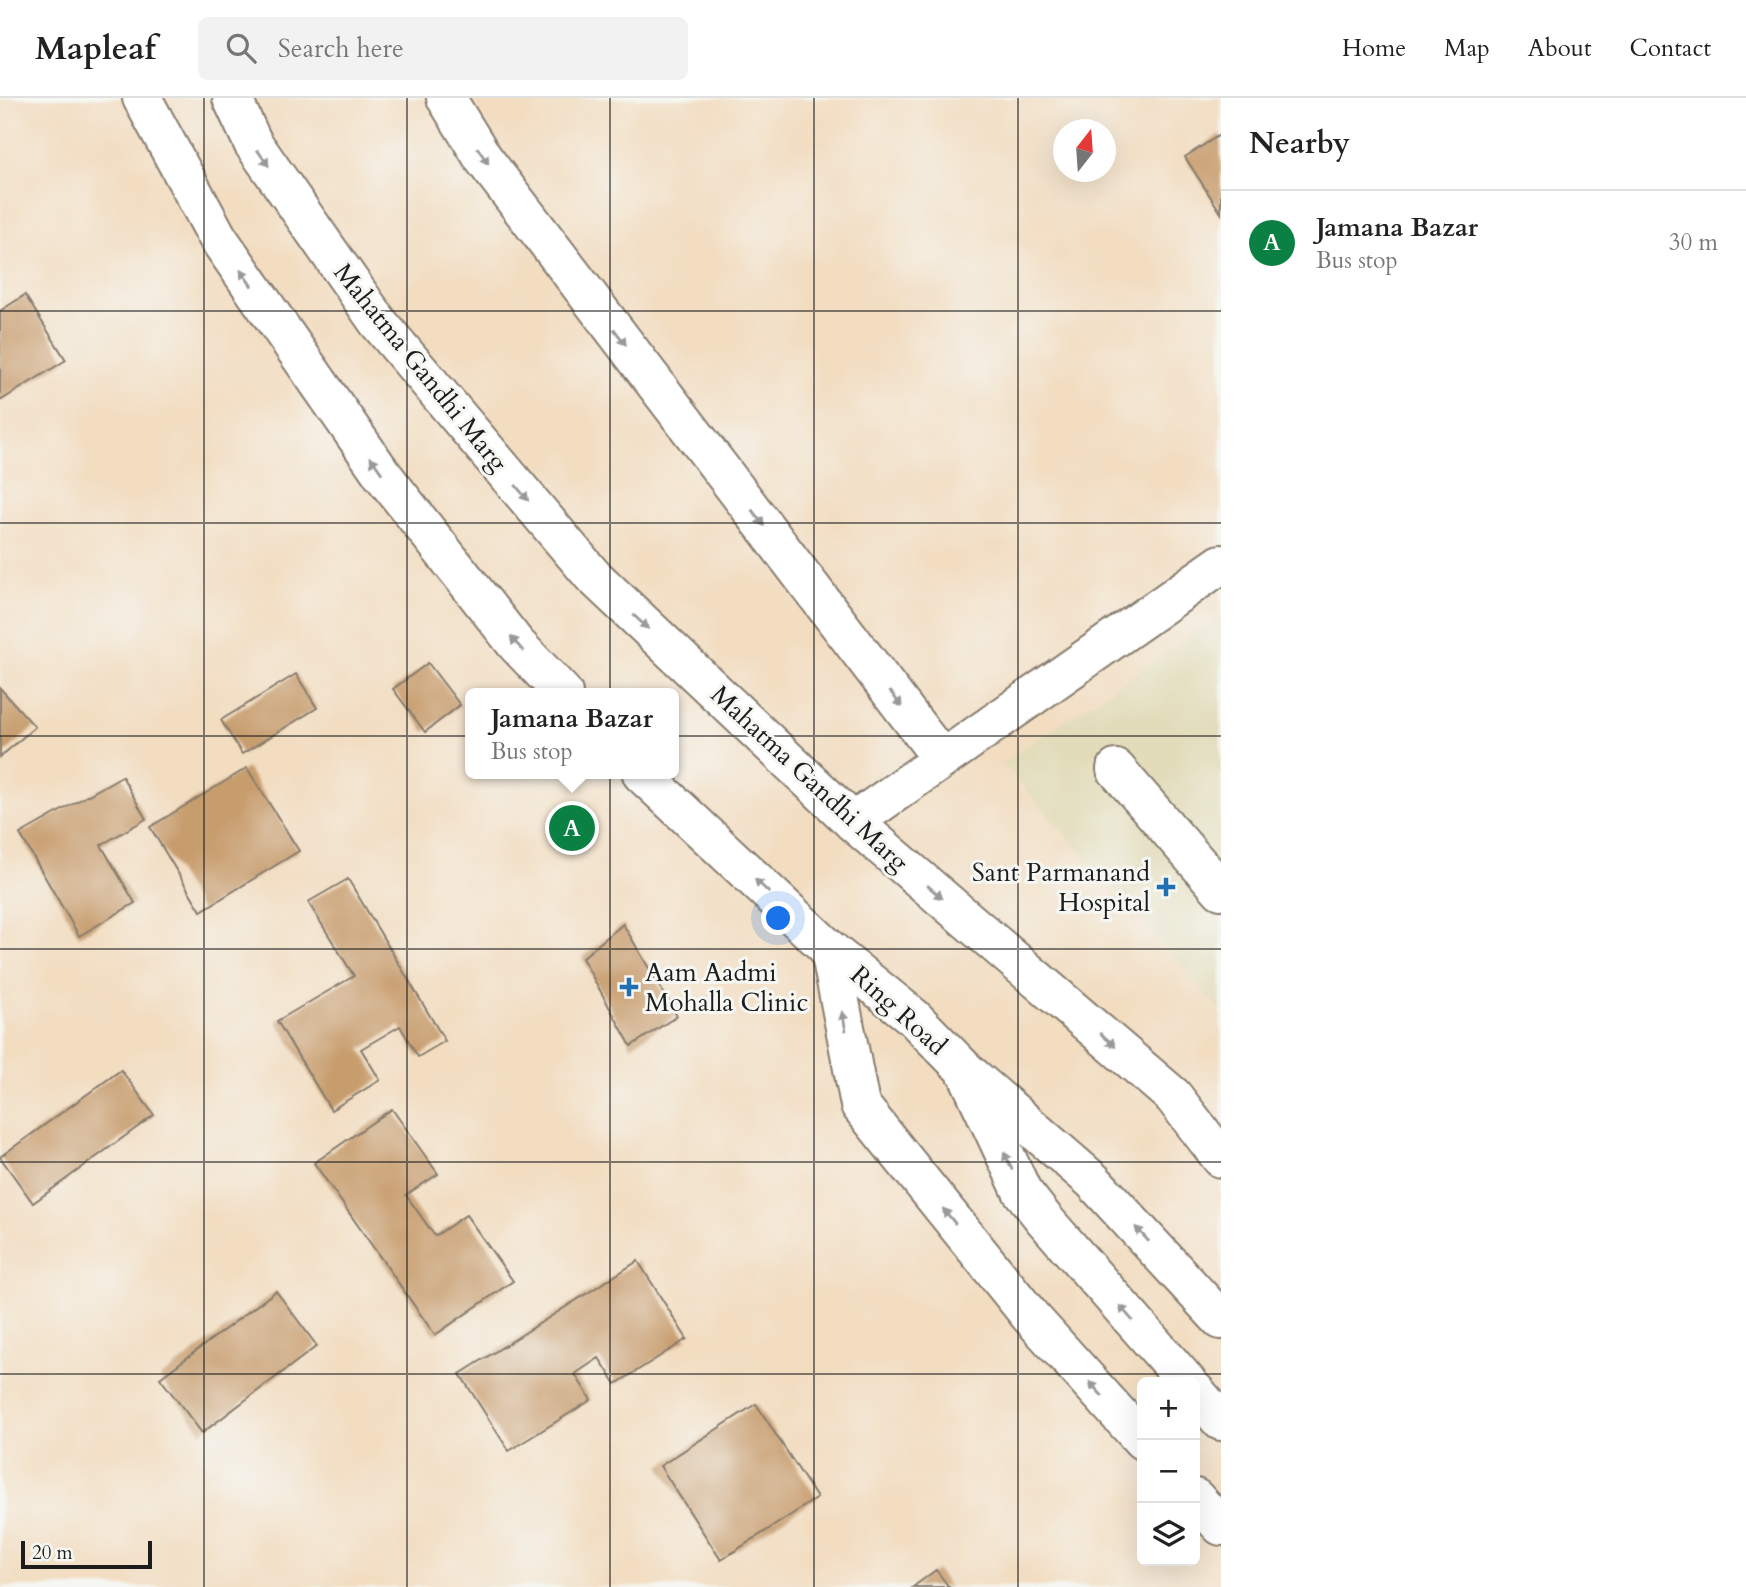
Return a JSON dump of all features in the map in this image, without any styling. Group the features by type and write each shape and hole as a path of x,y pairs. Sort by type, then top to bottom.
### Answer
{"main road":[{"path":"142,98 218,238 382,474 516,645 559,688"},
{"name":"Mahatma Gandhi Marg","path":"232,98 253,143 378,322 592,575 853,822 1173,1096 1221,1158"},
{"path":"446,98 483,158 942,759"},
{"path":"853,822 1221,564"},
{"path":"1116,769 1221,890"},
{"path":"647,779 830,950 860,1105 1030,1316 1137,1434"},
{"name":"Ring Road","path":"830,950 913,1017 966,1071"},
{"path":"966,1071 1093,1181 1221,1320"},
{"path":"966,1071 1022,1191 1183,1377"},
{"path":"1200,1397 1221,1421"},
{"path":"1200,1503 1221,1526"}],"shaded area":[{"name":"Sant Parmanand Hospital","path":"1221,616 1221,1011 1002,763"}],"building":[{"path":"1221,134 1221,213 1185,157"},
{"path":"25,295 66,360 0,401 0,311"},
{"path":"428,663 460,705 425,732 393,689"},
{"path":"296,674 317,708 242,754 221,720"},
{"path":"0,688 35,727 0,757"},
{"path":"247,768 299,851 201,911 150,827"},
{"path":"122,776 146,819 101,845 135,903 79,936 20,834"},
{"path":"348,879 445,1041 418,1057 400,1026 361,1049 380,1080 331,1110 277,1021 354,976 308,902"},
{"name":"Aam Aadmi Mohalla Clinic","path":"623,924 677,1016 631,1046 582,958"},
{"path":"121,1070 154,1115 33,1203 0,1157"},
{"path":"392,1109 438,1174 406,1195 435,1236 466,1215 513,1281 435,1335 314,1163"},
{"path":"638,1261 687,1339 616,1384 599,1358 575,1374 591,1400 509,1451 460,1374"},
{"path":"276,1291 317,1346 202,1433 160,1378"},
{"path":"756,1404 817,1498 721,1560 660,1466"},
{"path":"936,1570 949,1587 913,1587"}],"place":[{"name":"Jamana Bazar","path":"572,828"},
{"name":"Sant Parmanand Hospital","path":"1166,887"},
{"name":"Aam Aadmi Mohalla Clinic","path":"629,987"}]}
